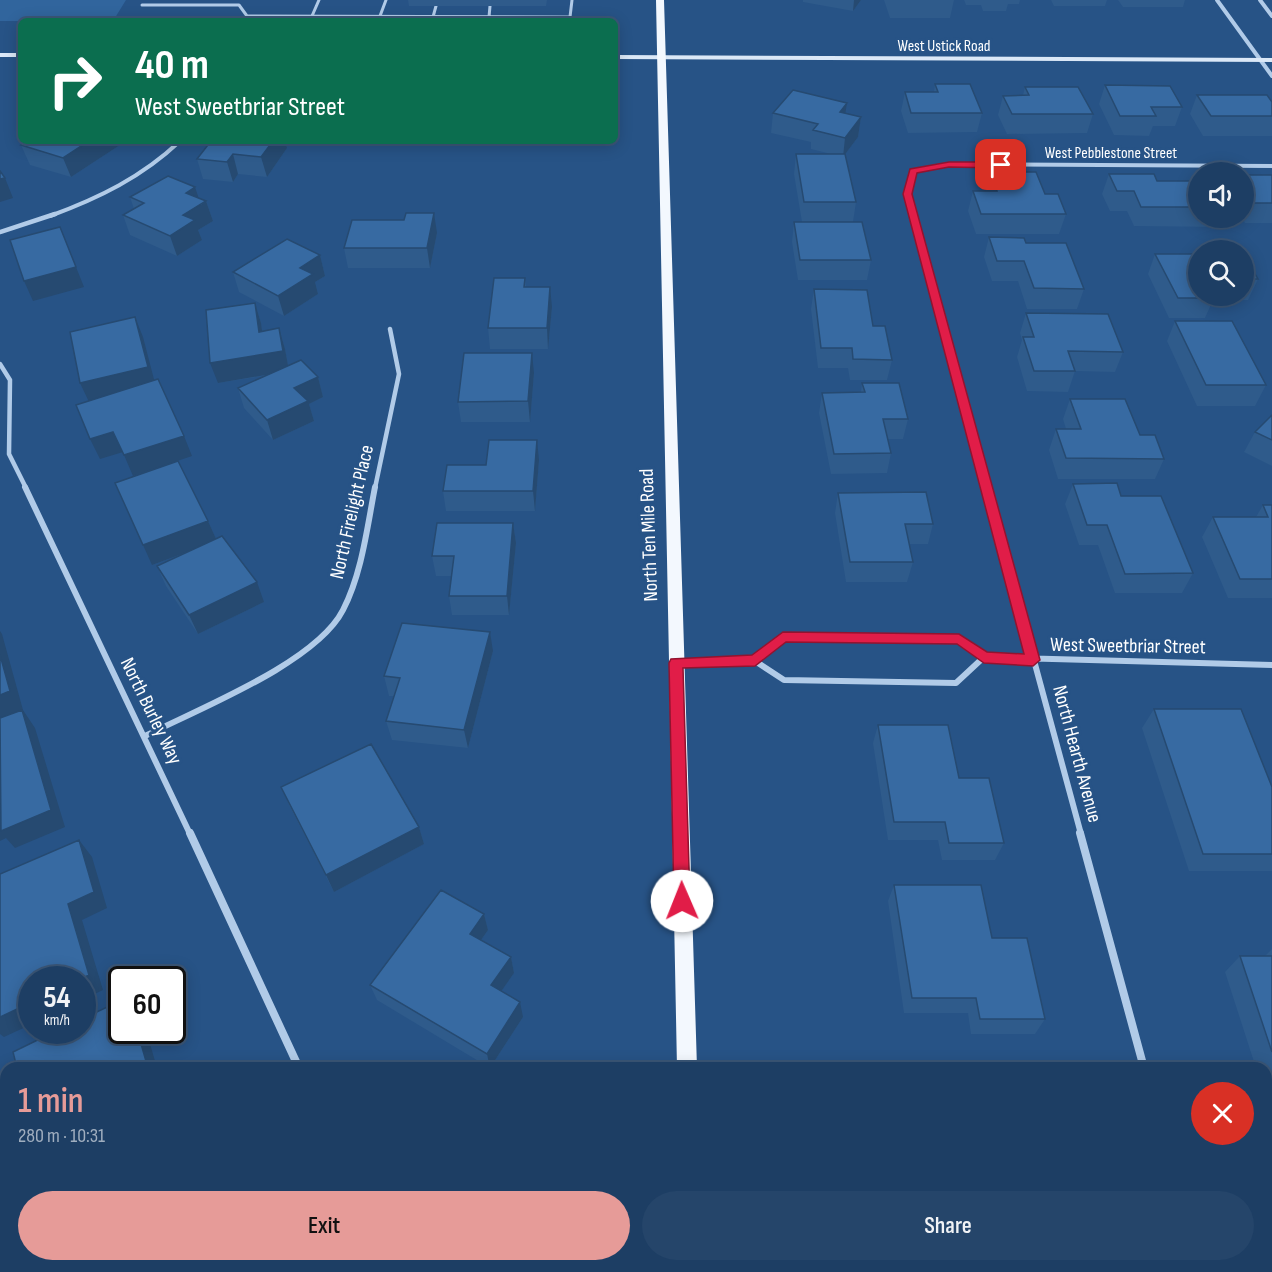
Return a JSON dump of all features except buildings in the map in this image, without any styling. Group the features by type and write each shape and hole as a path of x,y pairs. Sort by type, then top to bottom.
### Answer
{"main road":[{"name":"North Ten Mile Road","path":"660,0 687,1062"},
{"path":"0,55 18,55"},
{"name":"West Ustick Road","path":"618,57 1272,60"}],"street":[{"path":"1217,0 1272,76"},
{"path":"1260,0 1272,16"},
{"path":"0,232 76,207 128,184 162,160 177,144"},
{"name":"West Pebblestone Street","path":"949,164 1272,166"},
{"name":"North Hearth Avenue","path":"949,164 913,171 908,194 1142,1062"},
{"name":"North Firelight Place","path":"145,736 275,671 315,644 342,612 356,578 399,374 390,329"},
{"name":"North Burley Way","path":"0,364 10,380 9,454 145,736 296,1062"},
{"path":"676,663 755,661 784,680 956,683 984,657 959,639 783,637 755,661"},
{"name":"West Sweetbriar Street","path":"984,657 1272,665"}],"lane":[{"path":"312,16 319,0"},
{"path":"380,16 386,0"},
{"path":"142,5 239,5 247,16 570,17 572,0"},
{"path":"433,16 436,6"},
{"path":"461,17 464,6"},
{"path":"489,17 490,6"},
{"path":"520,17 521,6"}],"shaded area":[{"path":"0,0 126,0 115,18 18,18 18,21 0,21"}],"route":[{"path":"682,901 676,663 755,661 783,637 959,639 984,657 1033,660 908,194 913,171 949,164 1001,165"}]}
